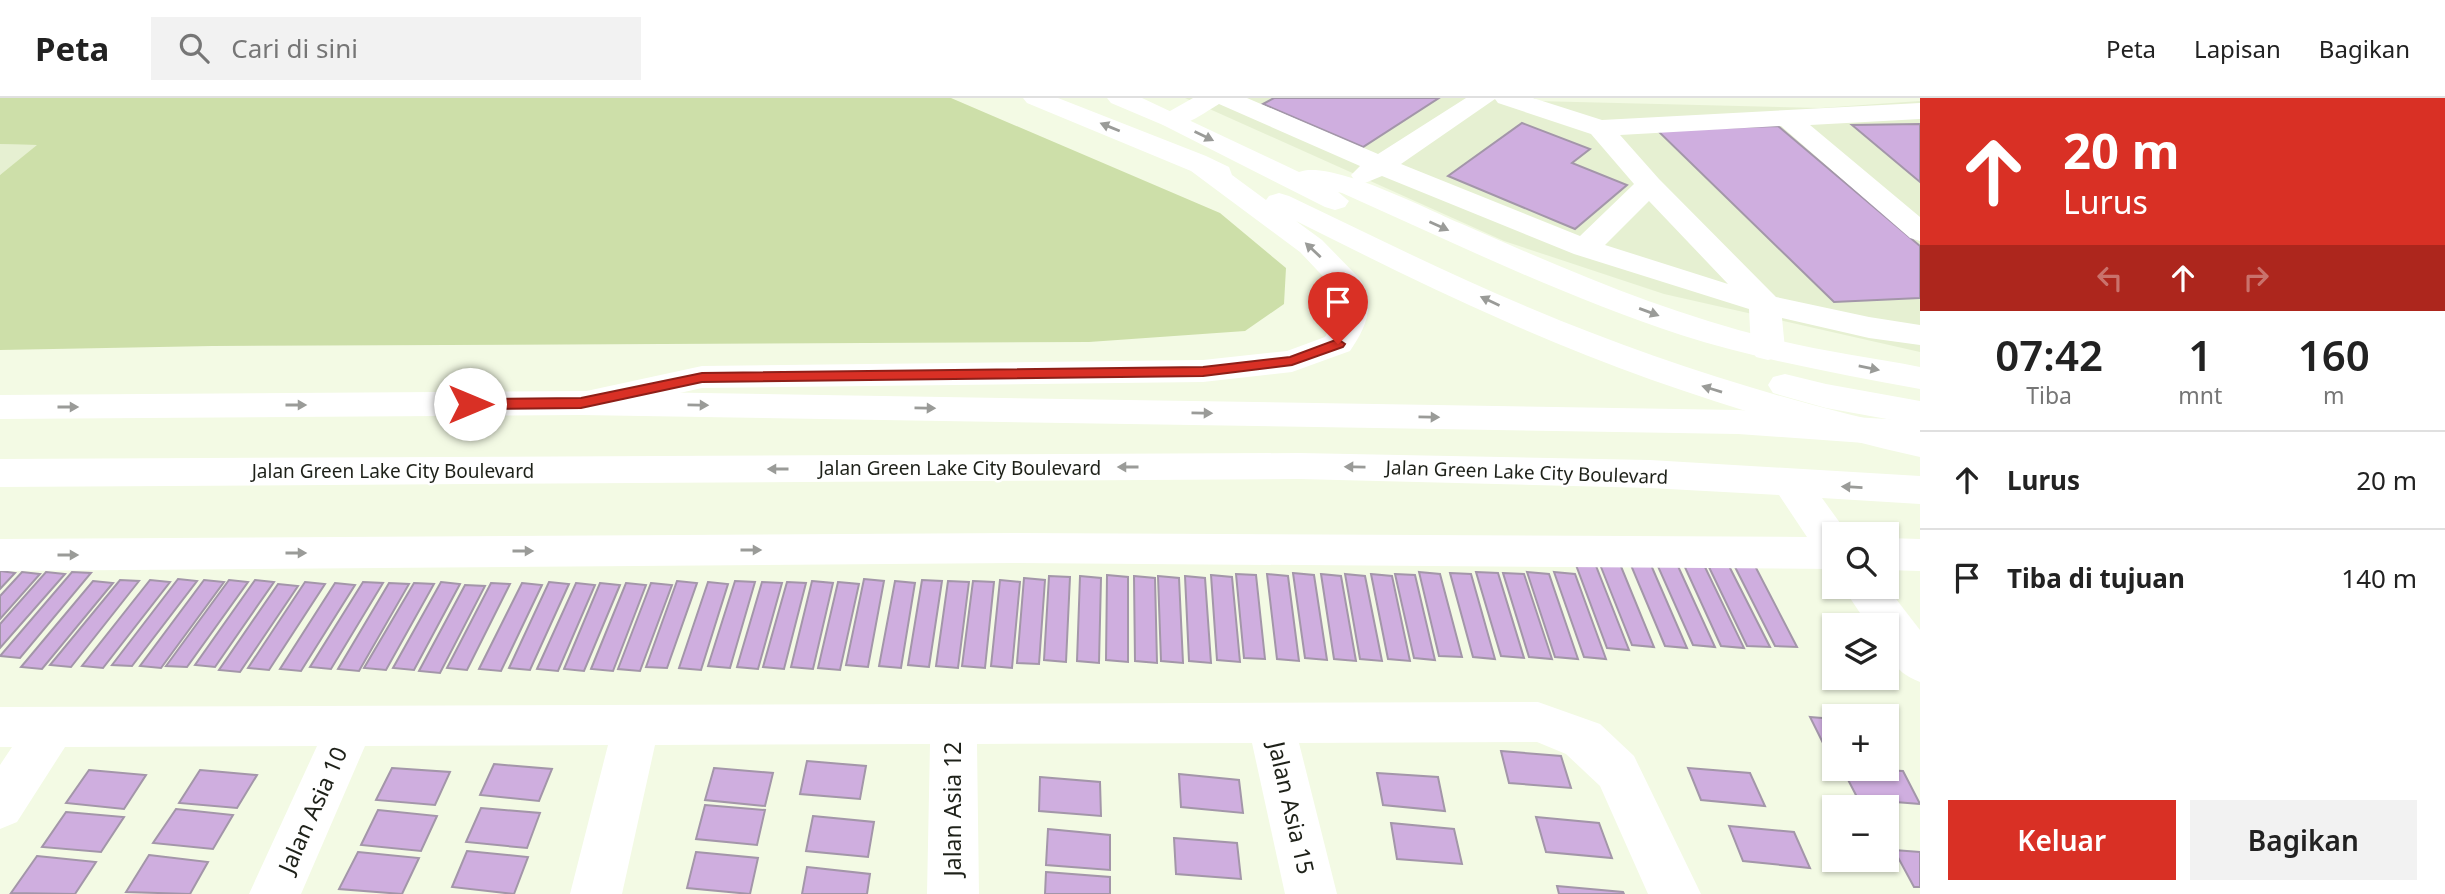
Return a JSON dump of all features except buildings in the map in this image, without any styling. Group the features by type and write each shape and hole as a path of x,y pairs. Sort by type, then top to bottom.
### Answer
{"street":[{"path":"1036,98 1196,162 1561,321 1696,384 1842,428 1920,444"},
{"path":"1120,98 1282,173 1561,321 1826,396 1920,413"},
{"path":"1172,120 1212,98"},
{"path":"1226,98 1585,248 1704,289 1850,324 1920,335"},
{"path":"1351,186 1380,164 1483,98"},
{"path":"1507,98 1600,128 1920,111"},
{"path":"1787,118 1920,232"},
{"path":"1600,128 1648,185 1765,304 1768,349"},
{"path":"581,403 702,377 1203,372 1292,361 1338,344 1354,314 1349,286 1311,246 1196,162"},
{"path":"1282,173 1351,186 1574,285 1692,327 1768,349 1920,378"},
{"path":"1585,248 1648,185"},
{"path":"0,407 581,403 1724,421 1920,434"},
{"name":"Jalan Green Lake City Boulevard","path":"0,473 1298,466 1650,474 1920,490"},
{"path":"1791,484 1822,528"},
{"path":"0,555 1001,548 1822,553"},
{"path":"1899,554 1920,555"},
{"path":"1873,599 1920,663"},
{"path":"0,727 1538,722 1583,739 1617,771 1675,894"},
{"name":"Jalan Asia 15","path":"1271,723 1311,894"},
{"name":"Jalan Asia 12","path":"953,894 954,724"},
{"path":"596,894 636,725"},
{"name":"Jalan Asia 10","path":"275,894 350,726"},
{"path":"0,806 52,727"}],"shaded area":[{"path":"1185,98 1535,98 1536,101 1820,108 1920,101 1920,352 1664,294 1504,241"},
{"path":"0,144 38,145 0,175"}],"green space":[{"path":"0,98 951,98 1220,213 1286,268 1284,304 1245,331 1089,342 212,346 0,350 0,175 37,145 0,144"}],"route":[{"path":"470,404 581,403 702,377 1203,372 1292,361 1338,344"}]}
